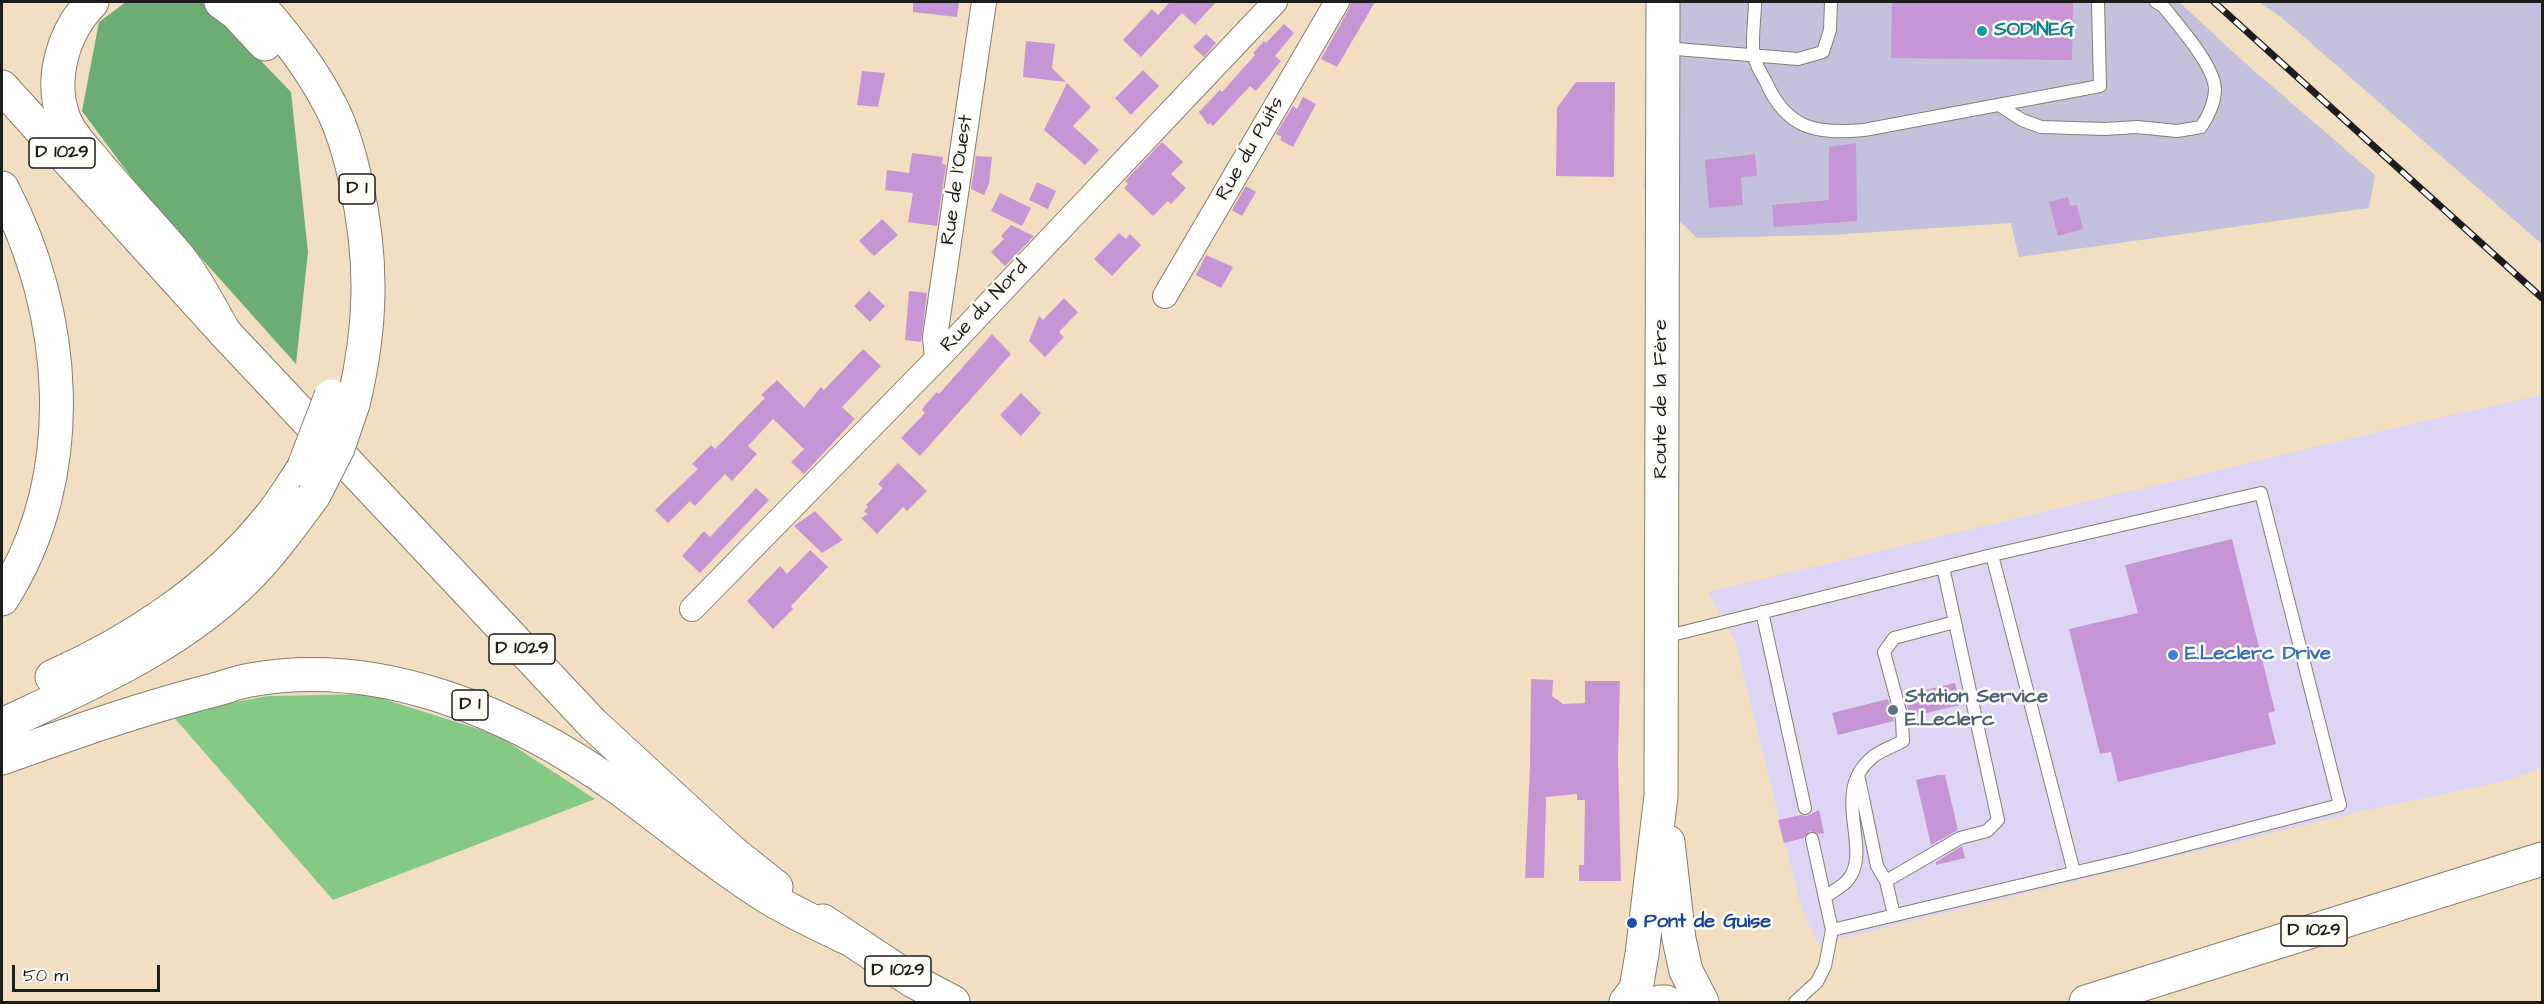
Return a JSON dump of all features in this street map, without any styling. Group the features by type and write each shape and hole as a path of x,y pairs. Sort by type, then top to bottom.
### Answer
{"main road":[{"path":"92,2 76,22 62,54 57,88 64,119 71,132 115,187 179,257 225,333"},
{"name":"D 1","path":"221,2 259,36 281,64 316,128 327,159 338,204 347,262 347,320 342,400"},
{"name":"D 1","path":"2,724 138,659 206,614 248,577 274,548 309,482 342,400 362,370 368,326 367,239 350,159 329,102 305,63 256,2"},
{"name":"Route de la Fère","path":"1663,2 1661,796 1678,939 1686,971 1702,1002"},
{"name":"D 1029","path":"2,87 225,333 593,724 732,852 772,884 845,937 913,981 953,1002"},
{"path":"2,188 32,254 40,280 53,341 56,399 47,492 28,549 2,599"},
{"name":"D 1","path":"2,700 102,652 180,603 241,550 270,518 309,482"},
{"name":"D 1","path":"2,758 173,699 250,680 289,676 324,676 391,683 465,703 534,736 618,788 767,897 845,937"},
{"name":"Route de la Fère","path":"1626,1002 1636,989 1642,954 1661,796"},
{"name":"D 1029","path":"2086,1002 2542,859"},
{"path":"1660,1002 1666,1002"}],"street":[{"name":"Rue de l'Ouest","path":"937,359 935,337 984,2"},
{"name":"Rue du Nord","path":"692,609 937,359 1275,2"},
{"name":"Rue du Puits","path":"1165,296 1337,2"}],"lane":[{"path":"1755,2 1754,57 1769,91 1788,117 1808,128 1833,133 1864,130 2100,86 2098,2"},
{"path":"1662,48 1798,59 1823,52 1830,30 1831,2"},
{"path":"1999,105 2022,120 2041,127 2105,129 2137,127 2177,131 2200,127 2209,115 2215,88 2203,58 2163,6 2156,2"},
{"path":"1661,637 1992,555 2261,493 2340,805 1832,930"},
{"path":"1992,555 2074,872"},
{"path":"1886,881 1960,838 1987,831 1998,820 1943,567"},
{"path":"1762,612 1805,808"},
{"path":"1825,897 1848,880 1856,861 1856,839 1851,806 1858,775 1874,756 1904,741 1902,719 1884,652 1894,638 1955,622"},
{"path":"1858,775 1877,866 1886,881 1894,915"},
{"path":"1795,1002 1817,982 1825,966 1832,930 1812,839"}],"shaded area":[{"path":"1658,2 2179,2 2244,62 2375,175 2369,208 2019,257 2011,223 1830,235 1697,238 1644,187"},
{"path":"2259,2 2542,2 2542,244 2281,17"},
{"path":"2542,395 2542,768 2501,782 2367,810 1818,944 1801,907 1735,641 1708,592"}],"green space":[{"path":"126,2 199,2 206,4 291,92 308,252 296,364 143,193 82,111 99,22"},
{"path":"368,694 497,735 595,799 333,900 171,714 268,696"}],"building":[{"path":"913,2 959,2 957,17 913,12"},
{"path":"1170,2 1216,2 1195,25 1182,13 1141,57 1123,40 1152,9 1158,15"},
{"path":"1351,2 1375,2 1337,67 1321,59"},
{"name":"SODINEG","path":"1892,2 2073,2 2072,60 1891,58"},
{"path":"1284,24 1294,33 1275,56 1281,61 1256,91 1250,86 1213,126 1210,123 1208,125 1199,112 1220,90 1222,92 1255,55 1253,53"},
{"path":"1206,34 1216,43 1204,57 1193,47"},
{"path":"1026,41 1055,44 1052,68 1066,82 1023,77"},
{"path":"1143,70 1159,86 1131,115 1115,98"},
{"path":"862,71 885,73 878,107 857,105"},
{"path":"1576,82 1615,82 1614,177 1556,176 1557,108"},
{"path":"1067,83 1091,107 1073,126 1099,150 1085,165 1044,130"},
{"path":"1303,97 1316,104 1293,147 1280,140 1282,137 1276,134 1293,106 1297,109"},
{"path":"1162,142 1183,162 1171,174 1186,188 1171,204 1168,201 1153,216 1124,188 1128,184 1125,181"},
{"path":"1856,143 1857,221 1774,227 1772,205 1829,200 1829,147"},
{"path":"912,153 943,157 942,163 946,165 937,226 908,222 913,193 885,190 887,170 909,173"},
{"path":"1755,154 1757,176 1741,177 1743,205 1709,208 1705,160"},
{"path":"976,156 992,157 989,184 984,195 971,189"},
{"path":"1037,182 1056,191 1048,209 1029,200"},
{"path":"1246,186 1256,192 1242,216 1232,210"},
{"path":"1000,193 1031,208 1022,226 991,211"},
{"path":"2068,197 2070,206 2077,205 2083,229 2058,236 2049,202"},
{"path":"882,219 898,235 874,256 859,241"},
{"path":"1011,225 1034,236 1005,266 991,252 1004,239 1001,236"},
{"path":"1119,233 1126,239 1130,234 1141,245 1112,276 1094,259"},
{"path":"1206,255 1233,267 1221,288 1196,275"},
{"path":"869,291 885,306 870,322 854,306"},
{"path":"909,291 927,293 921,342 905,340"},
{"path":"1064,298 1078,312 1059,332 1064,337 1045,357 1029,341 1039,316 1043,320"},
{"path":"992,334 1011,354 920,456 901,438 925,413 922,410 926,404 937,392 939,394"},
{"path":"863,349 881,366 842,407 855,419 804,474 791,462 804,449 773,419 748,446 757,454 732,481 725,474 695,506 690,501 668,523 655,510 698,469 692,464 711,445 715,449 765,398 761,395 777,380 804,408 821,387 824,390"},
{"path":"1021,393 1041,413 1021,436 1000,415"},
{"path":"898,463 927,491 907,511 903,507 877,534 861,518 868,514 864,511 868,507 866,505 883,488 878,484"},
{"path":"756,488 769,500 700,573 682,556 704,531 710,537"},
{"path":"815,511 843,540 822,553 794,526"},
{"path":"2232,539 2275,711 2268,713 2276,744 2118,782 2111,752 2100,754 2069,629 2138,613 2125,565"},
{"path":"810,550 828,567 773,629 747,601 780,566 787,574"},
{"path":"1531,679 1553,680 1552,696 1563,704 1585,703 1585,681 1620,681 1618,757 1621,881 1579,881 1579,865 1584,865 1585,800 1577,800 1577,794 1546,797 1544,878 1525,878"},
{"path":"1955,683 1960,705 1910,717 1904,695"},
{"path":"1888,699 1894,721 1838,735 1832,713"},
{"path":"1945,775 1958,830 1931,845 1916,780"},
{"path":"1819,810 1824,833 1818,834 1810,831 1804,838 1784,843 1778,820 1801,815 1807,816"},
{"path":"1962,846 1965,858 1936,865 1936,862"}],"railway":[{"path":"2214,2 2542,298"}],"place":[{"name":"SODINEG","path":"1982,31"},
{"name":"E.Leclerc Drive","path":"2173,655"},
{"name":"Station Service E.Leclerc","path":"1893,710"},
{"name":"Pont de Guise","path":"1632,923"}]}
